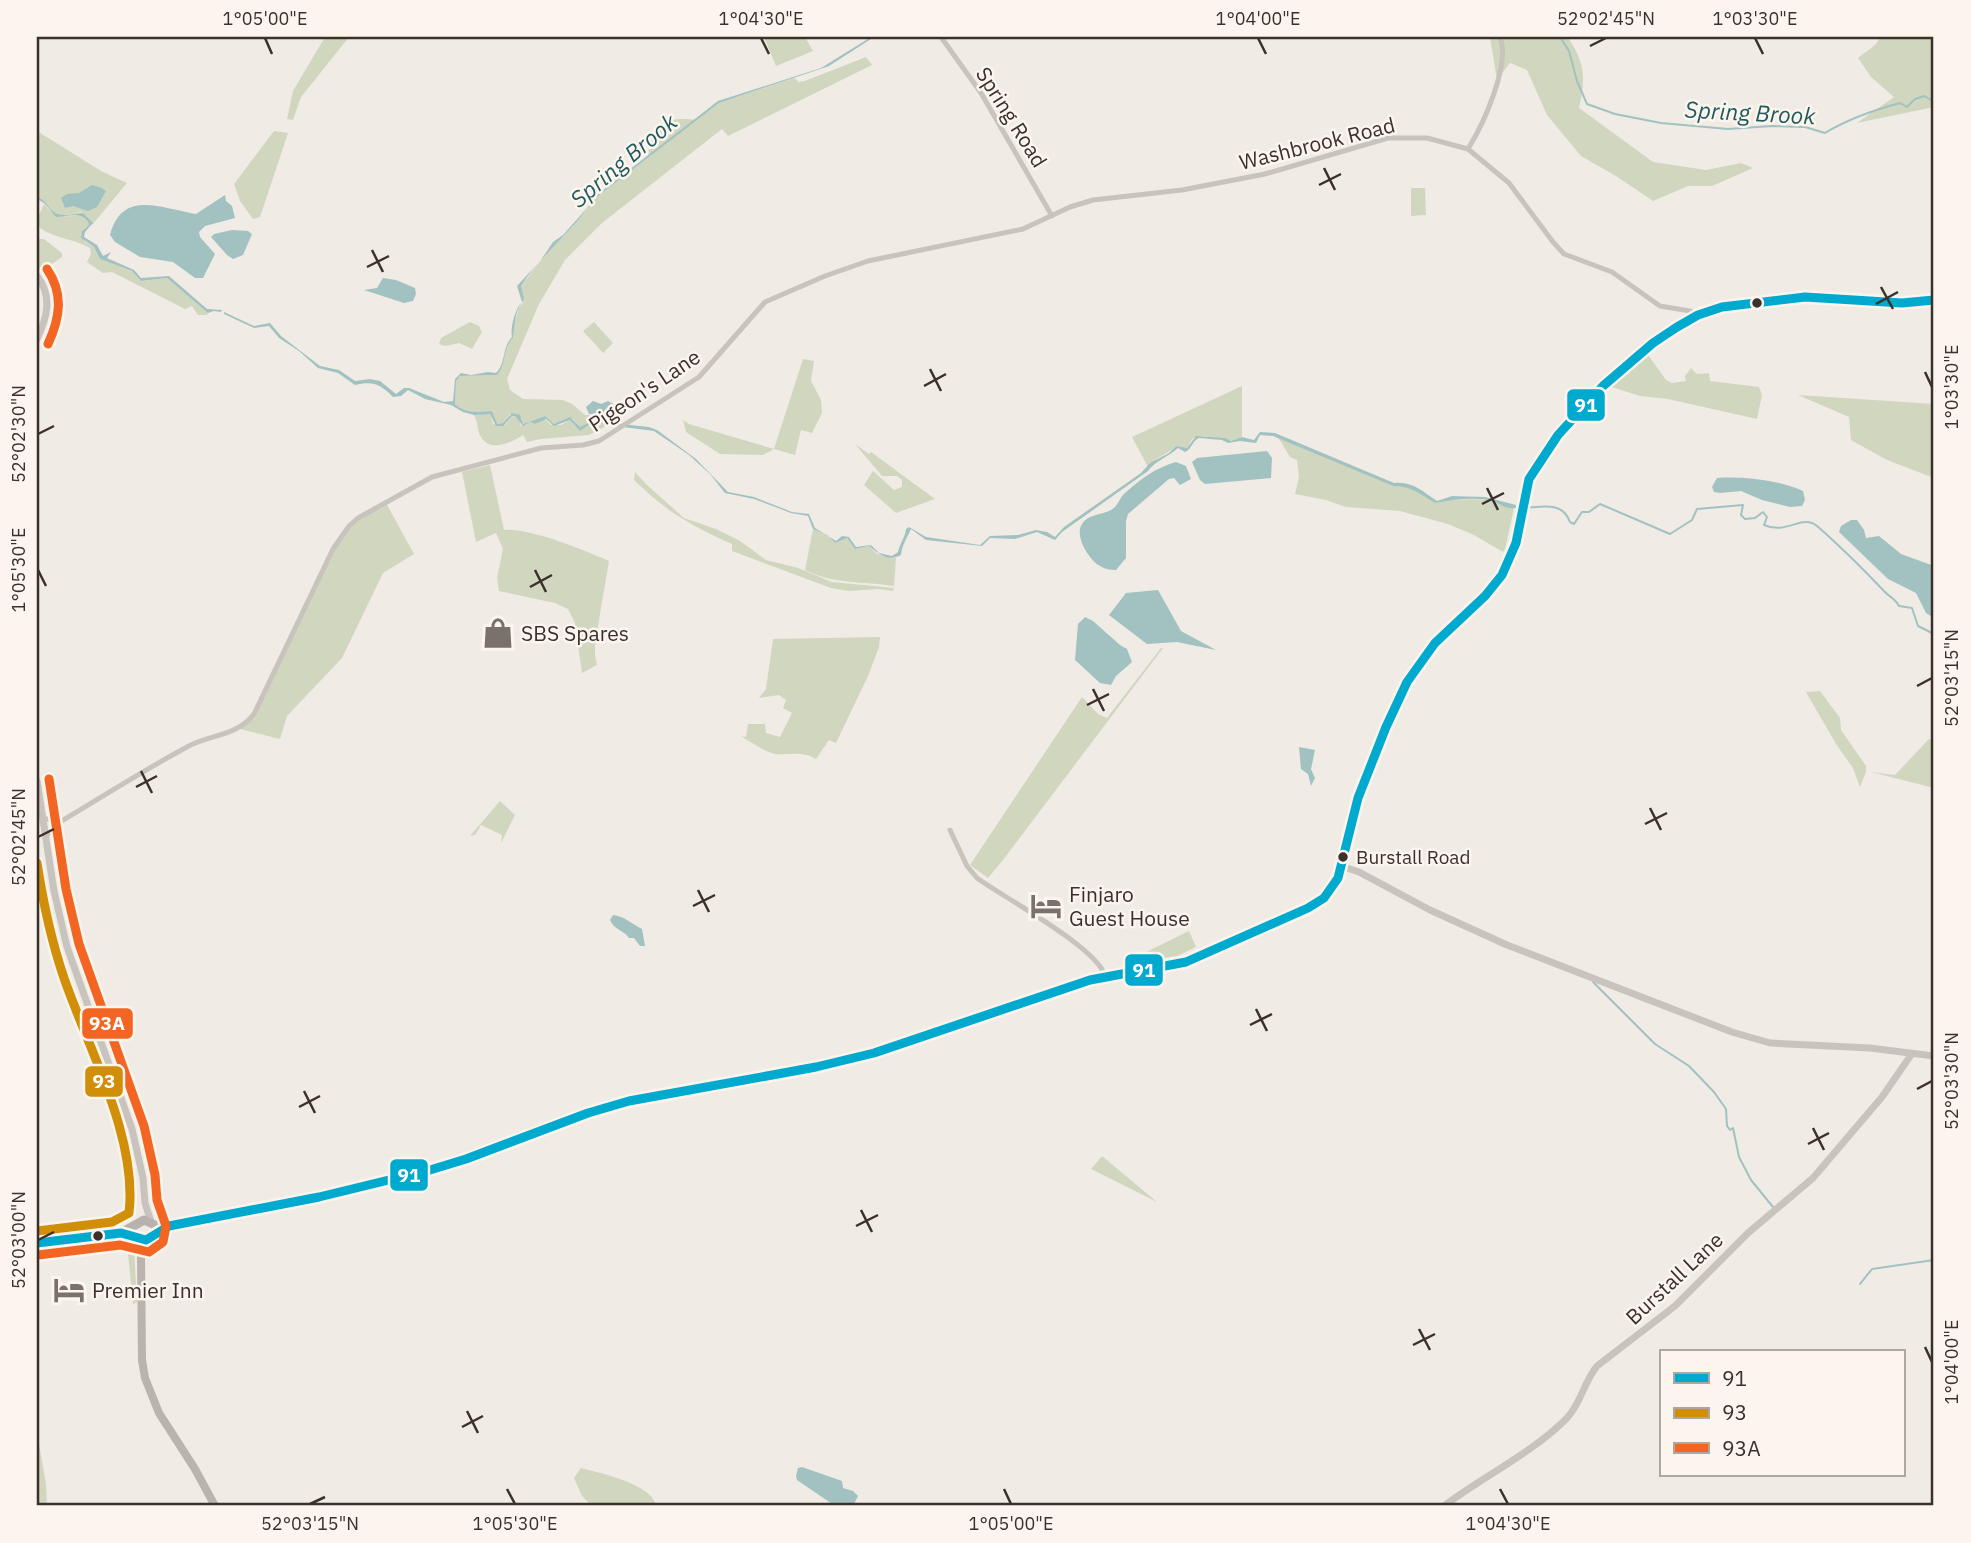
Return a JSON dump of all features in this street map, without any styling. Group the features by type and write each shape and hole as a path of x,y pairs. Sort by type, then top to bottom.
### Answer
{"main road":[{"path":"37,1243 121,1233 145,1223 169,1226 355,1189 442,1166 628,1101 860,1056 1105,976 1177,965 1289,917 1326,896 1339,880 1356,807 1396,704 1433,645 1480,601 1506,569 1515,545 1522,501 1536,464 1601,387 1632,359 1697,315 1722,308 1805,297 1844,298 1900,305 1934,300"},
{"path":"145,1223 152,1237"},
{"path":"145,1223 137,1237 141,1256 142,1360 149,1392 215,1506"},
{"path":"141,1256 152,1237 169,1226"},
{"path":"121,1233 152,1237"}],"street":[{"name":"Spring Road","path":"941,37 981,93 1052,216"},
{"path":"1468,149 1485,120 1493,96 1502,56 1500,37"},
{"name":"Washbrook Road","path":"1052,216 1093,200 1182,190 1265,174 1388,138 1427,138 1468,149 1509,183 1564,254 1612,272 1660,306 1690,311 1697,315"},
{"name":"Pigeon's Lane","path":"45,837 60,822 187,746 233,732 246,724 254,714 333,549 358,518 432,477 541,448 599,441 699,377 761,306 784,292 868,261 1023,229 1052,216"},
{"path":"37,275 43,283 47,303 46,320 37,339"},
{"path":"37,781 67,947 132,1129 143,1178 145,1223"},
{"path":"42,818 60,822"},
{"path":"950,830 967,866 977,878 1062,934 1098,962 1105,976"},
{"path":"1344,867 1507,945 1732,1032 1770,1043 1870,1048 1934,1056"},
{"name":"Burstall Lane","path":"1444,1506 1538,1441 1565,1419 1577,1405 1590,1375 1597,1366 1675,1307 1748,1233 1813,1178 1882,1097 1911,1055"}],"green space":[{"path":"325,37 349,37 301,97 293,120 287,119 293,91"},
{"path":"764,37 805,37 813,51 776,66"},
{"path":"1490,37 1568,37 1581,63 1583,88 1579,108 1653,162 1706,170 1741,163 1753,168 1712,186 1688,186 1653,201 1581,156 1547,115 1527,70 1510,63 1497,80"},
{"path":"1881,37 1934,37 1934,107 1857,123 1894,97 1871,77 1858,58"},
{"path":"866,57 872,65 728,136 722,129 602,223 565,260 539,304 507,379 510,390 523,399 563,400 585,415 618,419 591,423 580,428 573,419 554,424 545,416 523,424 521,417 510,414 503,423 496,424 492,411 468,411 455,404 456,381 460,376 497,375 500,371 507,346 513,338 518,309 523,303 521,286 555,242 563,237 593,200 655,152 656,149 648,156 657,129 677,119 696,120 719,103 794,78 799,82 805,81"},
{"path":"37,131 101,171 127,183 93,224 82,212 56,214 37,197"},
{"path":"274,131 288,133 260,217 253,219 240,201 234,184"},
{"path":"1411,188 1425,188 1426,215 1411,216"},
{"path":"44,204 56,215 81,215 87,219 89,225 82,231 85,242 94,247 100,259 132,271 144,281 167,278 208,313 207,315 198,315 192,306 185,309 112,272 103,273 87,262 91,254 90,248 40,228 37,219"},
{"path":"37,239 44,239 62,253 62,257 45,273 37,267"},
{"path":"470,322 479,326 482,332 472,349 459,343 445,346 439,344 441,338"},
{"path":"594,322 613,343 603,353 583,331"},
{"path":"1646,352 1666,380 1672,383 1686,381 1685,376 1691,368 1697,374 1709,373 1710,381 1759,387 1762,395 1757,419 1668,399 1640,396 1609,386"},
{"path":"803,359 814,361 811,381 821,400 822,413 812,433 801,430 795,455 774,449"},
{"path":"1242,386 1242,437 1231,441 1203,436 1193,438 1187,448 1176,446 1148,467 1132,437"},
{"path":"1798,395 1934,404 1934,478 1887,460 1851,440 1849,417"},
{"path":"490,413 493,424 505,425 512,416 518,417 521,426 545,419 551,425 561,425 570,420 580,431 592,423 608,425 589,435 527,442 523,435 508,443 496,445 485,442 481,437 474,415"},
{"path":"683,420 689,424 774,449 763,455 720,454 686,432"},
{"path":"1278,437 1393,486 1416,491 1435,503 1480,499 1514,508 1505,549 1503,552 1448,524 1400,511 1346,507 1295,494 1299,477 1297,460 1290,457"},
{"path":"855,444 869,454 871,452 935,499 896,513 864,485 873,471 894,490 902,487 902,480 897,476 882,476"},
{"path":"490,465 504,530 542,536 609,561 595,643 597,665 582,673 575,623 568,609 555,603 499,591 497,578 503,549 496,533 476,542 462,472"},
{"path":"635,472 684,518 740,541 766,560 798,568 832,582 894,588 893,591 849,591 831,588 732,551 732,544 691,524 657,501 634,480"},
{"path":"386,503 414,554 383,573 342,658 287,716 280,739 240,729 250,719 328,558 349,526"},
{"path":"813,529 827,535 835,543 847,538 855,549 869,546 877,554 896,558 894,586 838,580 805,570"},
{"path":"880,637 868,676 836,743 829,740 816,759 801,754 773,753 741,736 746,737 748,724 765,724 766,733 780,737 792,713 783,708 786,700 779,695 759,698 766,689 773,639"},
{"path":"1161,648 988,878 970,865 1082,697 1098,714 1107,718"},
{"path":"1820,691 1840,718 1841,730 1866,766 1860,787 1853,768 1806,692"},
{"path":"1929,739 1934,740 1934,788 1871,772 1895,775"},
{"path":"500,801 515,815 501,843 502,835 481,825 475,835 470,836"},
{"path":"1189,931 1196,947 1177,956 1122,964"},
{"path":"1102,1156 1157,1202 1091,1169"},
{"path":"124,1241 134,1248 137,1302 133,1304 127,1244 37,1256 37,1250"},
{"path":"37,1433 46,1484 47,1506 37,1506"},
{"path":"581,1468 612,1476 646,1491 656,1506 592,1506 582,1496 574,1478"}],"water":[{"path":"874,37 829,66 719,103 593,200 585,212 529,274 521,286 524,299 517,311 513,338 507,346 512,337 515,314 522,302 517,286 593,198 718,101 821,68"},
{"path":"92,185 106,191 97,207 88,211 73,206 65,208 61,198 67,194 79,193"},
{"path":"225,195 235,218 205,226 199,232 200,237 215,254 203,278 195,278 173,262 140,257 115,242 110,235 123,211 133,207 156,206 196,214"},
{"path":"37,197 57,214 83,213 93,223 84,237 97,245 103,256 111,252 107,258 134,270 141,278 169,276 207,309 222,310 221,312 208,313 167,278 141,281 132,271 100,259 94,247 81,238 82,231 89,225 84,217 56,217"},
{"path":"232,230 248,231 252,234 243,255 233,259 211,237"},
{"path":"383,278 415,288 413,301 404,303 364,290 377,288"},
{"path":"224,312 254,326 270,323 281,336 320,366 339,370 355,381 380,381 396,394 409,388 444,402 453,401 455,379 461,373 496,373 507,346 502,366 497,375 460,376 456,381 455,404 468,411 492,411 497,424 503,423 512,413 520,415 523,424 545,416 554,424 570,417 580,427 592,421 649,427 696,459 728,492 754,497 792,512 809,514 815,528 825,534 813,529 808,516 791,513 754,499 725,493 710,474 689,455 654,431 592,423 580,431 570,420 554,426 546,419 523,426 515,416 503,426 496,426 490,414 474,415 463,412 408,390 401,396 393,397 376,385 355,385 338,373 318,368 279,338 269,326 254,328"},
{"path":"593,401 601,404 608,401 617,406 613,415 589,414 586,407"},
{"path":"1260,432 1275,433 1394,483 1412,485 1437,501 1452,496 1485,497 1516,505 1516,508 1509,508 1492,501 1475,499 1435,503 1411,489 1393,486 1273,436 1260,435 1256,443 1228,443 1199,438 1185,452 1178,448 1062,532 1055,540 1037,532 1015,539 990,538 982,546 926,540 911,529 901,555 892,558 880,554 869,546 855,549 847,538 835,543 828,536 836,541 842,536 849,537 856,547 871,545 879,553 892,556 898,552 909,527 926,537 980,545 990,536 1018,535 1036,530 1055,537 1064,527 1176,446 1187,448 1196,436 1225,438 1231,441 1242,437 1254,440"},
{"path":"1267,451 1272,458 1271,478 1205,484 1200,480 1192,462 1197,458"},
{"path":"1176,462 1186,466 1191,479 1180,485 1174,478 1169,479 1128,514 1126,558 1116,570 1106,569 1096,563 1081,541 1082,524 1091,516 1113,509 1125,493 1149,474"},
{"path":"1717,478 1750,478 1784,484 1803,491 1805,500 1802,506 1790,507 1741,491 1714,492 1712,487"},
{"path":"1851,520 1857,520 1866,538 1879,536 1901,554 1934,566 1934,618 1926,613 1916,593 1888,579 1839,532 1841,526"},
{"path":"1158,590 1181,631 1216,650 1177,642 1147,644 1109,615 1126,593"},
{"path":"1085,617 1127,649 1132,662 1116,676 1111,685 1100,683 1075,660 1078,624"},
{"path":"1299,747 1315,750 1311,769 1315,778 1311,786 1308,774 1301,769"},
{"path":"613,915 642,929 645,946 640,946 634,938 629,938 614,926 610,920"},
{"path":"798,1468 842,1481 843,1488 858,1496 853,1506 835,1506 797,1480"}],"waterway":[{"name":"Spring Brook","path":"1560,37 1569,51 1587,104 1615,114 1661,123 1728,129 1805,127 1825,133 1871,112 1900,103 1907,107 1915,99 1924,96 1931,100 1934,96"},
{"path":"1524,508 1557,508 1574,524 1582,512 1589,512 1600,504 1670,534 1692,520 1697,509 1743,505 1741,515 1745,519 1755,518 1763,512 1767,517 1764,525 1778,528 1802,522 1812,523 1899,606 1912,608 1918,626 1934,634"},
{"path":"1593,982 1655,1044 1689,1066 1714,1092 1726,1109 1727,1126 1730,1130 1733,1128 1739,1157 1751,1180 1773,1207"},
{"path":"1860,1284 1872,1269 1934,1260"}],"transit line":[{"name":"93A","path":"47,269 58,297 55,325 48,344"},
{"name":"91","path":"37,1243 121,1233 146,1240 169,1226 319,1197 430,1170 629,1101 816,1067 874,1053 1090,980 1186,962 1308,908 1324,898 1338,878 1358,798 1407,682 1435,643 1485,596 1502,575 1516,543 1529,479 1558,435 1603,386 1653,343 1677,327 1698,315 1722,307 1805,297 1902,303 1934,300"},
{"name":"93A","path":"38,1255 120,1245 149,1252 163,1242 166,1226 157,1200 155,1175 144,1126 79,944 66,889 49,779"},
{"name":"93","path":"37,863 55,949 119,1124 130,1184 129,1213 112,1222 37,1231"}],"place":[{"name":"SBS Spares","path":"498,633"},
{"name":"Burstall Road","path":"1343,857"},
{"name":"Finjaro Guest House","path":"1046,906"},
{"name":"Premier Inn","path":"69,1290"}]}
